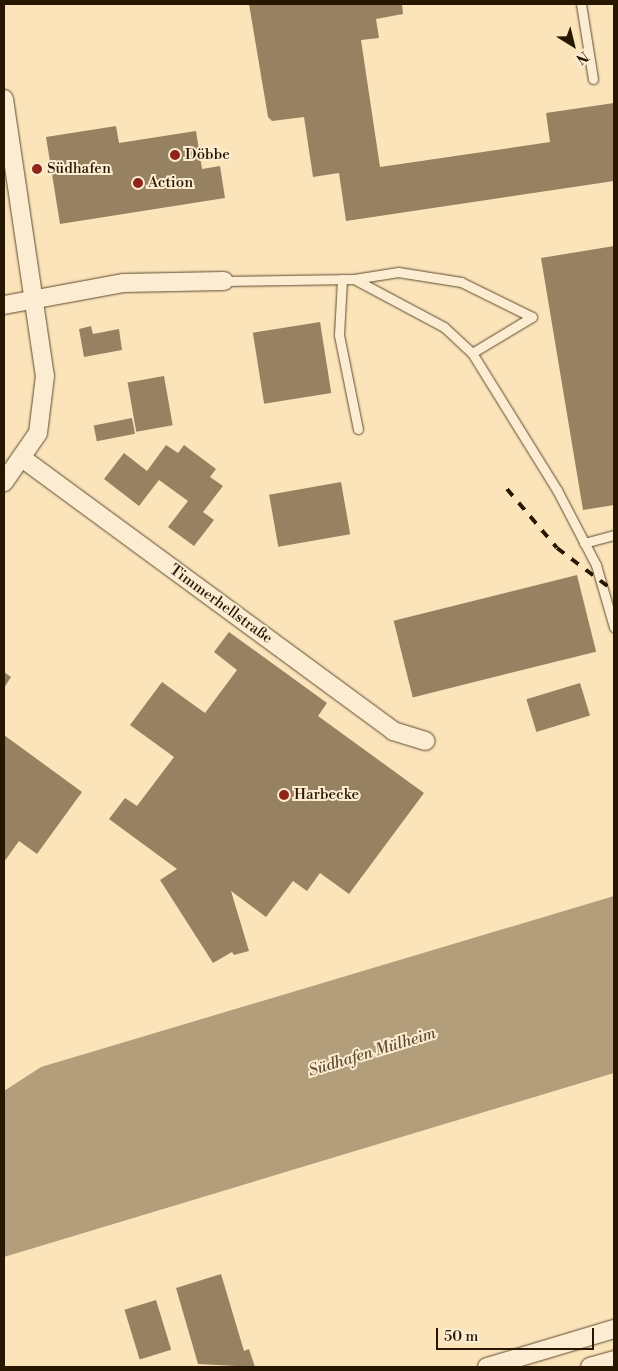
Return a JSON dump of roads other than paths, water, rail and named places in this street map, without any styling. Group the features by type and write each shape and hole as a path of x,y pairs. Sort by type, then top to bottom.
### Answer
{"street":[{"path":"4,99 45,376 43,408 38,433 4,482"},
{"path":"4,305 124,283 224,281"},
{"name":"Timmerhellstraße","path":"22,458 393,731 425,741"},
{"path":"487,1367 614,1329"},
{"path":"590,1367 614,1360"}],"lane":[{"path":"581,4 593,79"},
{"path":"224,281 354,279 398,272 461,282 532,317 472,352"},
{"path":"342,279 339,334 358,429"},
{"path":"354,279 444,327 472,352 584,543 614,627"},
{"path":"584,543 614,535"}],"water":[{"name":"Südhafen Mülheim","path":"614,896 614,1073 4,1257 4,1091 41,1067"}],"railway":[{"path":"507,489 557,548 614,591"}],"place":[{"name":"Döbbe","path":"175,155"},
{"name":"Südhafen","path":"37,169"},
{"name":"Action","path":"138,183"},
{"name":"Harbecke","path":"284,795"}]}
